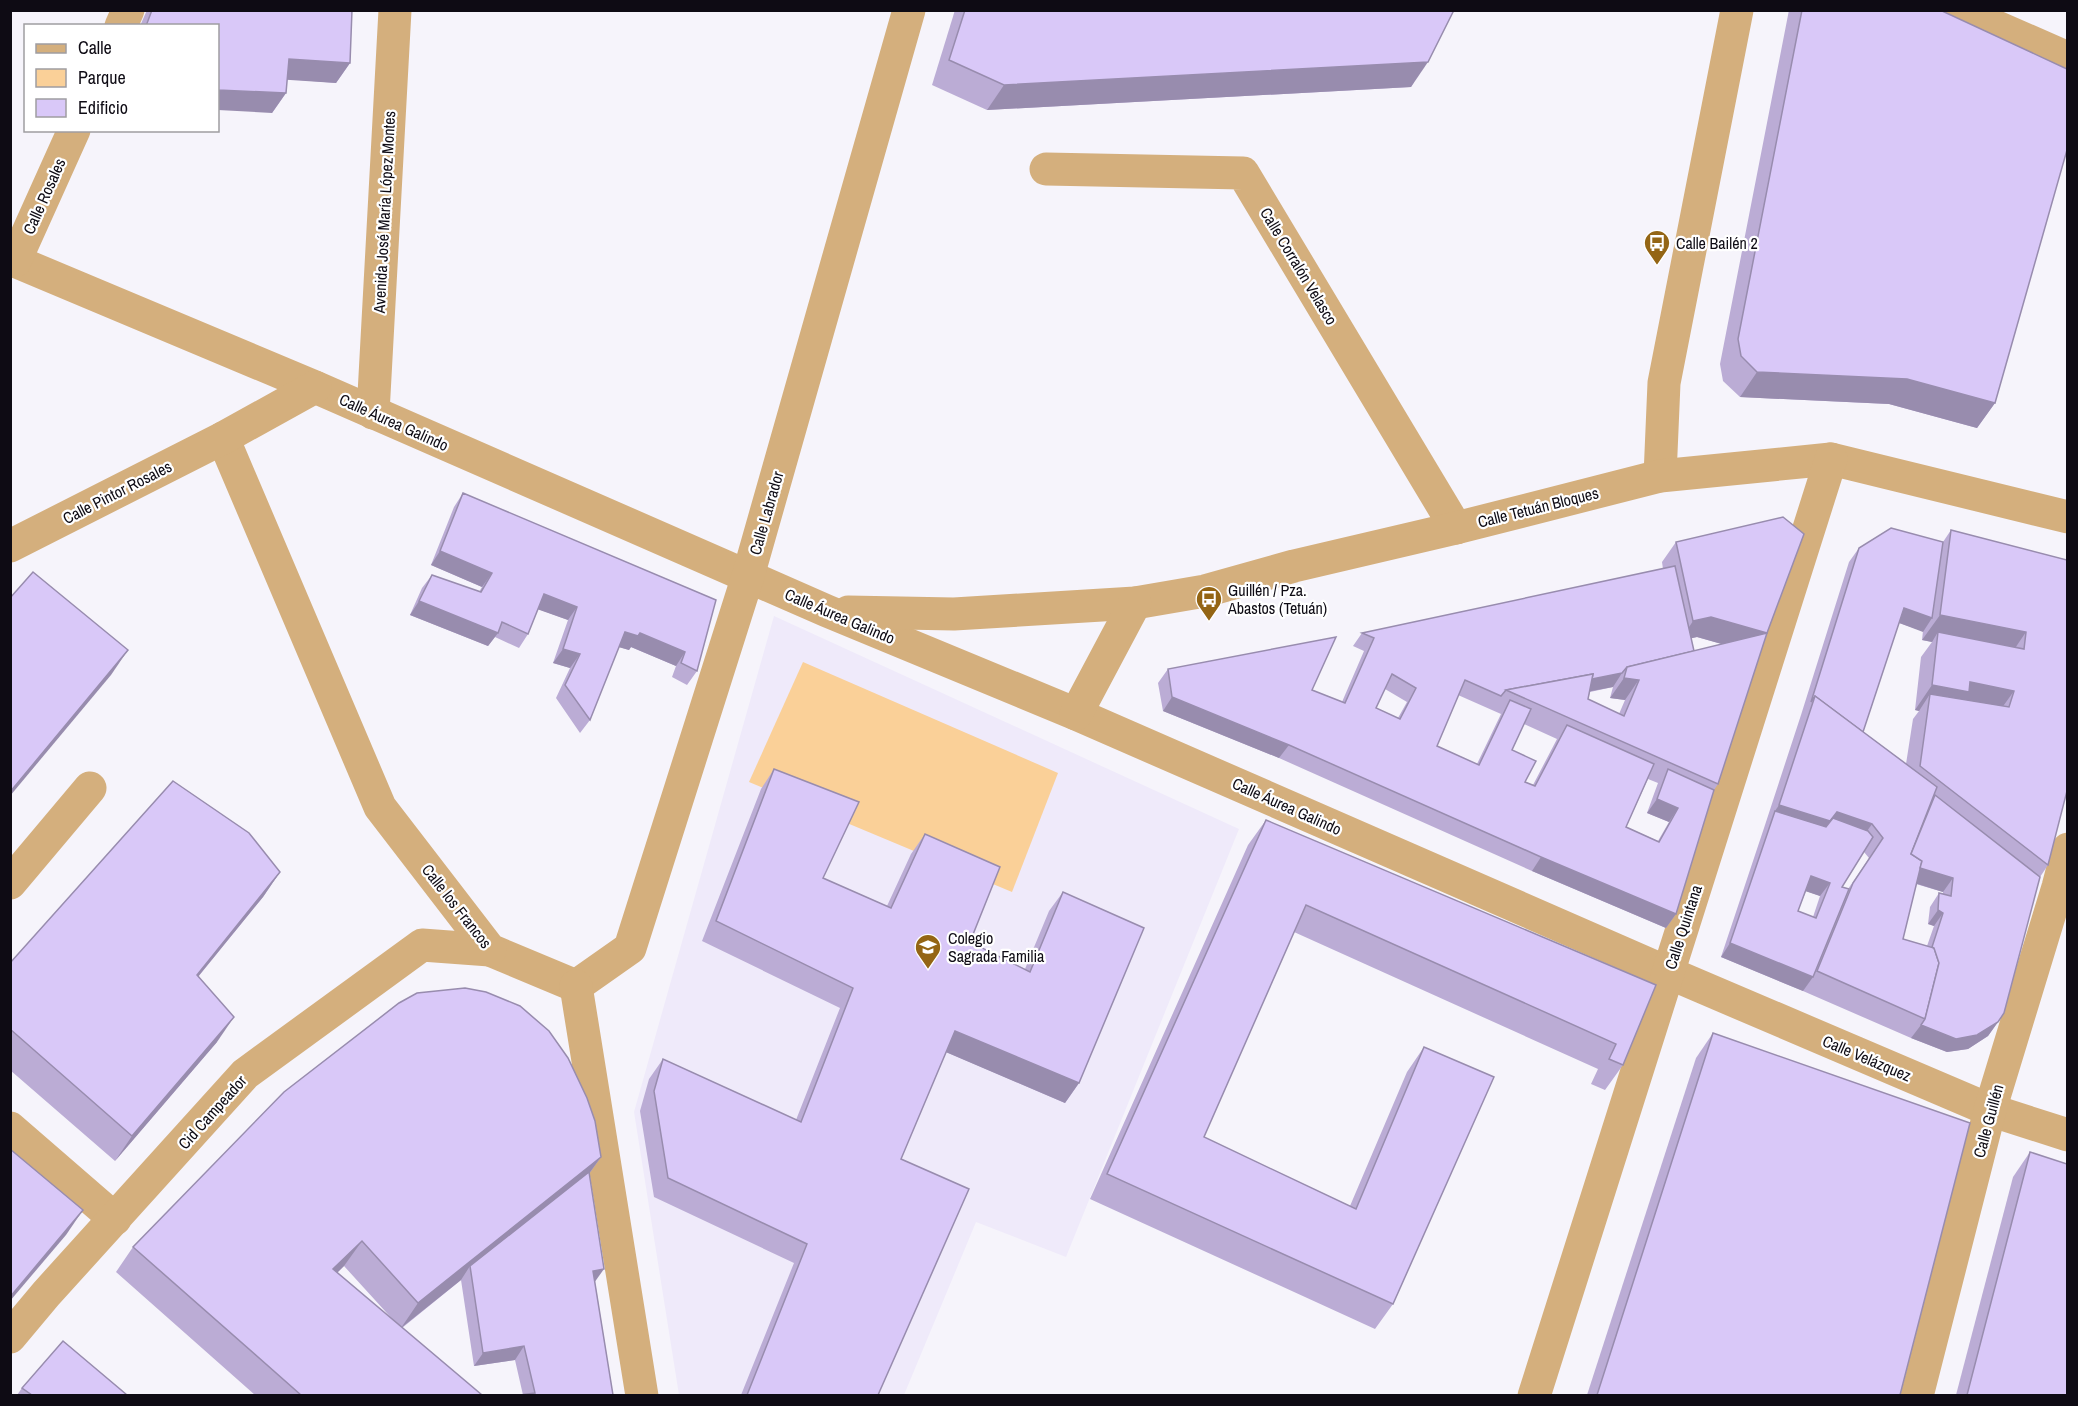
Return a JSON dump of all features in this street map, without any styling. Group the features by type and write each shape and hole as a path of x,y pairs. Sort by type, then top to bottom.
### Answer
{"street":[{"path":"122,24 128,10"},
{"name":"Avenida José María López Montes","path":"373,413 395,10"},
{"name":"Calle Labrador","path":"576,986 630,948 747,576 909,10"},
{"path":"1660,476 1664,383 1737,10"},
{"path":"1958,10 2067,58"},
{"name":"Calle Rosales","path":"13,260 73,132"},
{"name":"Calle Corralón Velasco","path":"1046,169 1243,173 1456,528"},
{"name":"Calle Áurea Galindo","path":"13,260 315,387 827,611 1076,714 1669,973"},
{"name":"Calle Pintor Rosales","path":"10,546 223,438 315,387"},
{"name":"Calle los Francos","path":"223,438 380,807 490,950 576,986"},
{"name":"Calle Tetuán Bloques","path":"827,611 954,614 1135,603 1205,591 1294,566 1660,476 1831,459 2067,517"},
{"name":"Calle Quintana","path":"1534,1395 1831,459"},
{"path":"1076,714 1135,603"},
{"path":"10,883 90,788"},
{"name":"Calle Guillén","path":"1917,1395 1990,1110 2063,888 2067,849"},
{"name":"Cid Campeador","path":"10,1337 245,1074 422,945 490,950"},
{"name":"Calle Velázquez","path":"1669,973 1990,1110 2067,1135"},
{"path":"576,986 642,1395"},
{"path":"10,1128 115,1219"}],"shaded area":[{"name":"Colegio Sagrada Familia","path":"774,616 1239,829 1066,1257 976,1222 904,1395 679,1395 634,1112"}],"green space":[{"path":"803,662 1058,773 1012,892 749,782"}],"building":[{"path":"152,10 352,10 350,63 289,59 286,93 219,90 219,24 147,24"},
{"path":"965,10 1454,10 1428,62 1004,85 949,60"},
{"path":"1802,10 1940,10 2067,69 2067,150 1995,403 1907,379 1757,372 1741,356 1738,339"},
{"path":"463,493 716,600 697,671 681,663 685,652 640,633 638,636 625,632 590,720 565,685 580,654 563,649 577,607 544,594 528,634 502,622 498,633 419,601 432,575 481,592 492,573 440,551"},
{"path":"1783,517 1804,534 1767,633 1711,617 1693,621 1676,542"},
{"path":"1891,528 1943,542 1932,618 1904,608 1863,732 1815,696 1811,702 1859,548"},
{"path":"1951,530 2067,560 2067,791 2048,865 1920,766 1930,694 2009,707 2014,691 1970,682 1969,692 1932,685 1938,632 2024,649 2026,632 1940,615"},
{"path":"1675,566 1694,651 1627,667 1622,673 1592,679 1593,674 1506,690 1501,696 1465,680 1437,746 1479,765 1510,700 1531,709 1512,750 1536,761 1525,782 1535,786 1567,725 1654,764 1626,827 1659,842 1678,808 1657,799 1668,769 1714,790 1676,914 1289,745 1172,697 1168,669 1336,637 1312,690 1345,703 1374,638 1362,633","holes":["1392,674 1416,688 1400,719 1376,708"]},
{"path":"33,572 128,650 10,792 10,598"},
{"path":"1767,633 1718,784 1506,690 1593,674 1588,699 1624,716 1639,680 1624,678 1627,667"},
{"path":"1815,696 1937,787 1911,854 1922,861 1903,939 1934,948 1939,963 1925,1019 1817,971 1853,883 1883,838 1872,824 1837,812 1830,821 1779,805"},
{"path":"774,769 859,802 823,878 891,908 925,834 1000,867 970,942 1030,972 1063,892 1144,928 1079,1083 955,1031 901,1159 969,1189 878,1395 747,1395 807,1244 668,1178 654,1091 663,1059 801,1122 853,988 716,921"},
{"path":"173,781 249,833 280,872 197,975 234,1017 132,1136 10,1029 10,963"},
{"path":"1935,795 2040,877 2004,1013 1998,1022 1977,1035 1956,1039 1921,1025 1925,1019 1939,963 1932,947 1943,913 1938,910 1939,893 1951,896 1953,878 1920,868 1922,861 1911,854"},
{"path":"1775,811 1826,827 1833,818 1868,831 1873,837 1842,887 1849,889 1813,977 1730,943","holes":["1811,876 1830,883 1816,918 1798,911"]},
{"path":"1266,820 1656,985 1623,1065 1609,1059 1616,1044 1306,905 1204,1137 1356,1209 1424,1047 1494,1077 1393,1304 1107,1174"},
{"path":"465,988 486,992 520,1006 549,1031 568,1058 587,1098 595,1121 601,1157 418,1303 362,1241 333,1269 482,1395 301,1395 133,1247 284,1092 399,1003 417,993"},
{"path":"1713,1033 1970,1123 1900,1395 1597,1395"},
{"path":"10,1149 83,1210 10,1297"},
{"path":"2030,1152 2067,1164 2067,1395 1967,1395"},
{"path":"589,1172 604,1269 593,1271 613,1395 520,1395 535,1393 524,1346 483,1353 470,1266"},
{"path":"63,1341 127,1395 32,1395 22,1388"}],"place":[{"name":"Calle Bailén 2","path":"1657,266"},
{"name":"Guillén / Pza. Abastos (Tetuán)","path":"1209,622"},
{"name":"Colegio Sagrada Familia","path":"928,970"}]}
